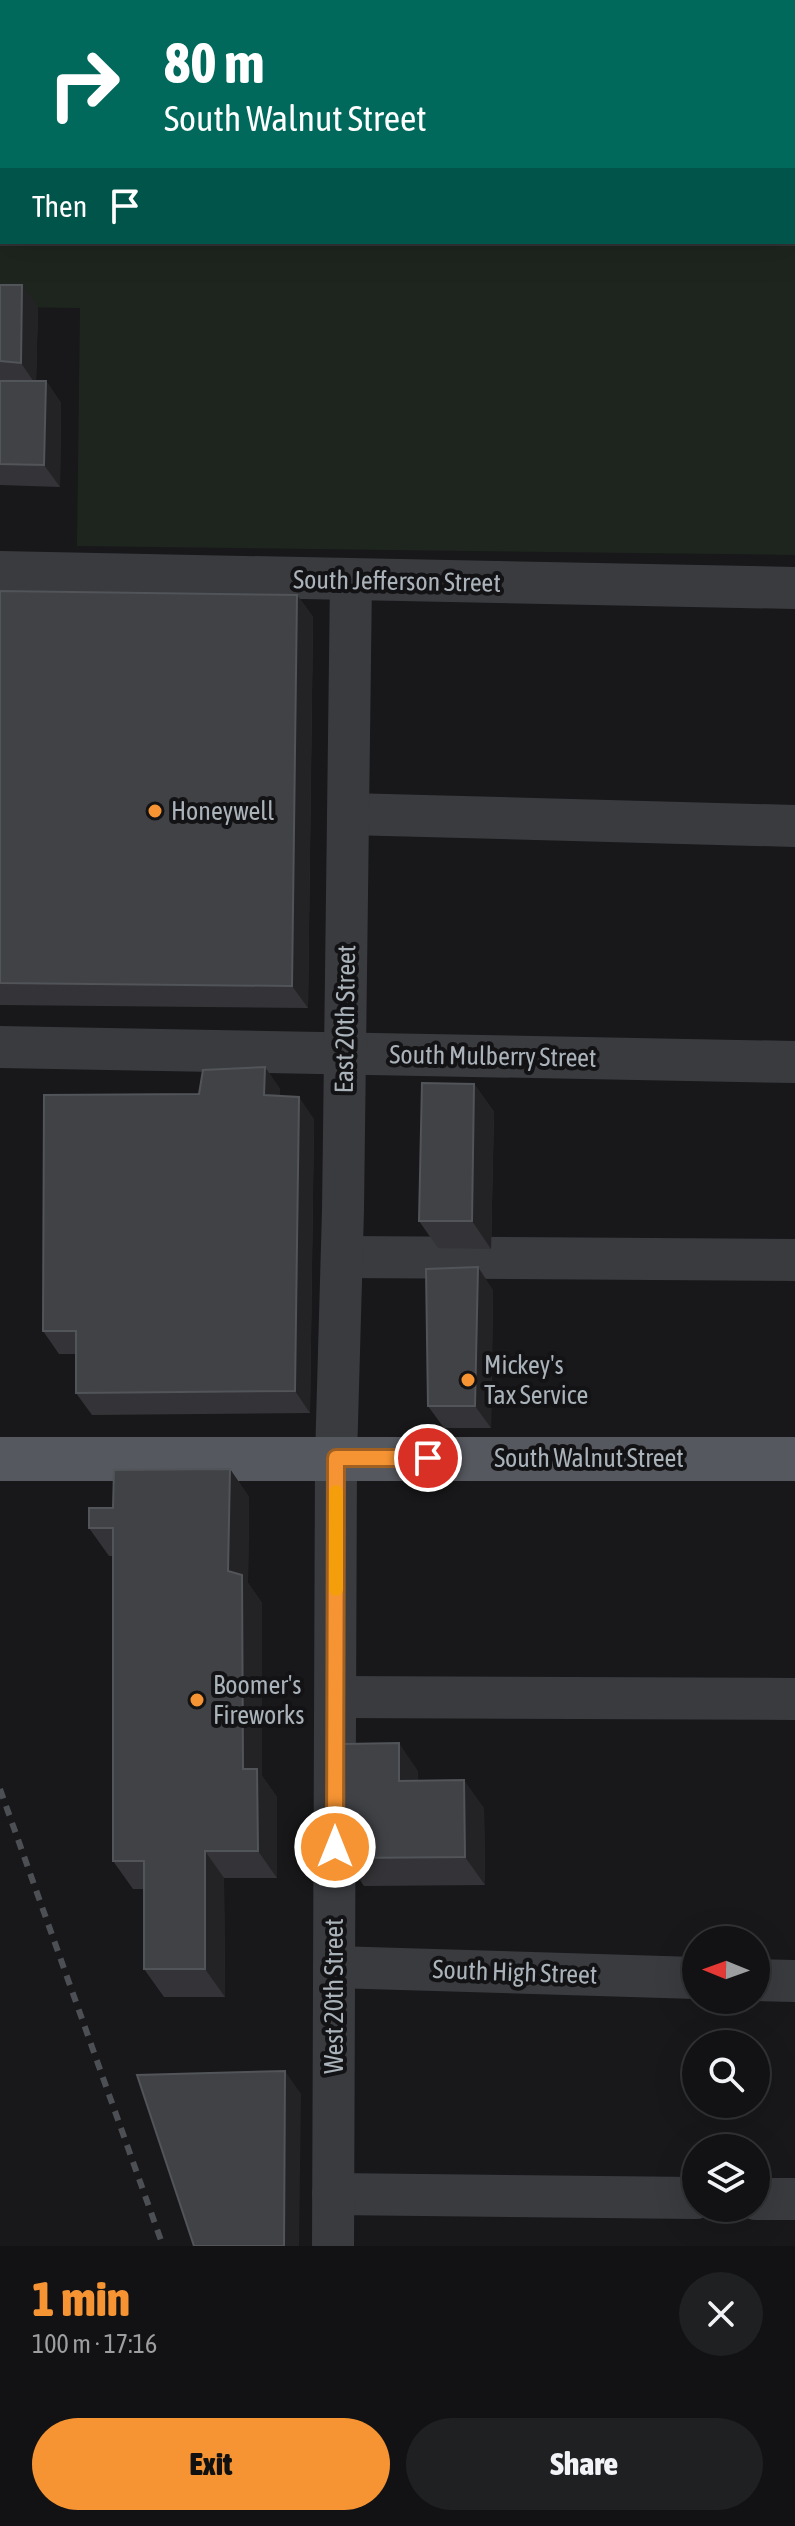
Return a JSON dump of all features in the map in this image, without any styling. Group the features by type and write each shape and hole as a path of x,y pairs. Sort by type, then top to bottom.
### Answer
{"main road":[{"name":"South Walnut Street","path":"0,1459 795,1459"}],"street":[{"name":"South Jefferson Street","path":"0,572 795,588"},
{"name":"East 20th Street","path":"336,1458 342,1257 351,580"},
{"path":"348,814 795,826"},
{"name":"South Mulberry Street","path":"0,1047 795,1062"},
{"path":"342,1257 795,1260"},
{"name":"West 20th Street","path":"333,2246 336,1458"},
{"path":"336,1697 795,1699"},
{"name":"South High Street","path":"334,1967 682,1978"},
{"path":"770,1980 795,1981"},
{"path":"333,2194 682,2198"},
{"path":"770,2199 795,2199"}],"shaded area":[{"path":"0,244 795,244 795,555 77,546 80,308 0,307"}],"building":[{"path":"0,285 22,285 21,363 0,361"},
{"path":"0,381 46,381 44,465 0,464"},
{"name":"Honeywell","path":"0,591 297,595 292,986 0,983"},
{"path":"265,1067 264,1095 299,1097 295,1391 76,1393 76,1331 43,1331 44,1095 199,1094 203,1070"},
{"path":"422,1083 474,1084 472,1221 419,1221"},
{"path":"478,1267 475,1406 428,1406 426,1269"},
{"name":"Boomer's Fireworks","path":"230,1469 228,1571 242,1575 243,1769 257,1769 258,1851 205,1851 205,1969 144,1969 144,1861 113,1861 113,1528 89,1528 89,1508 113,1508 114,1470"},
{"path":"399,1743 399,1781 464,1780 465,1857 345,1858 344,1744"},
{"path":"285,2071 284,2246 194,2246 137,2075"}],"railway":[{"path":"0,1789 163,2246"}],"slow traffic":[{"path":"336,1492 336,1589"}],"place":[{"name":"Honeywell","path":"155,811"},
{"name":"Mickey's Tax Service","path":"468,1380"},
{"name":"Boomer's Fireworks","path":"197,1700"}],"route":[{"path":"335,1847 336,1458 428,1458"}]}
